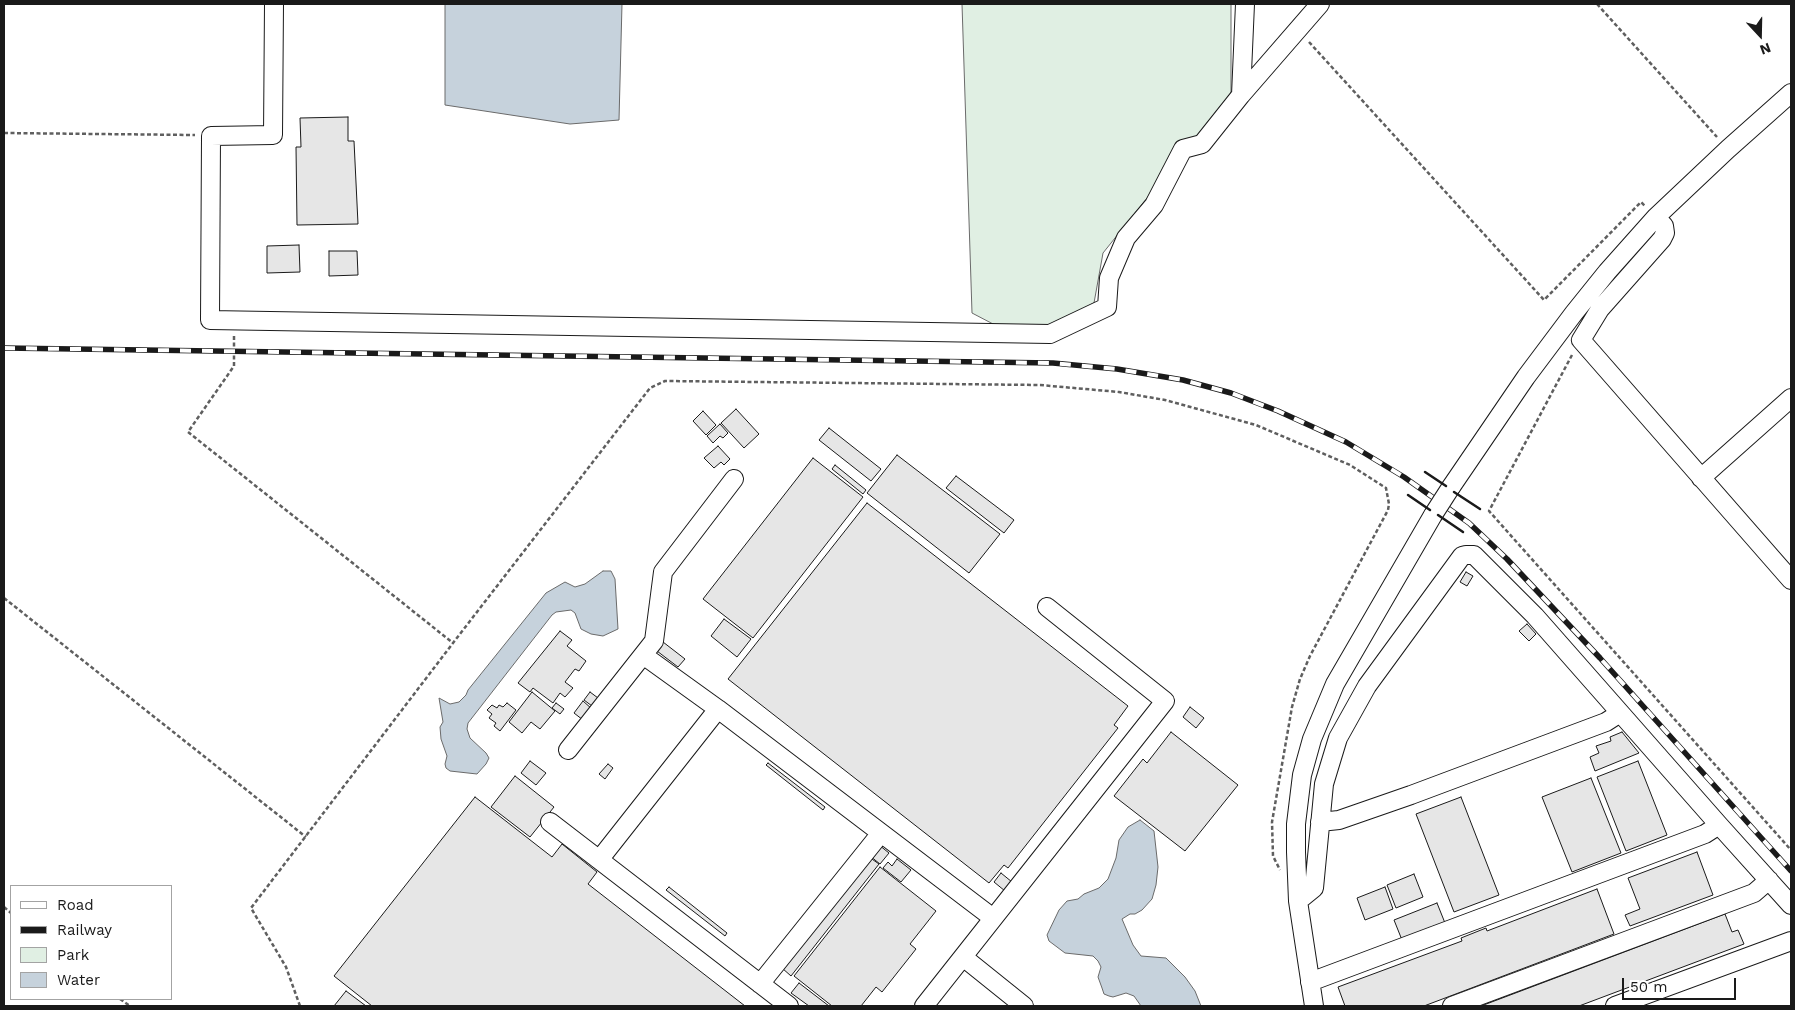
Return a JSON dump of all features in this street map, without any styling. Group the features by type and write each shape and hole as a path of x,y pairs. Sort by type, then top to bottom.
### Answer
{"street":[{"path":"274,4 273,135 211,136 210,320 1050,334 1107,307 1109,278 1126,238 1154,205 1183,149 1202,144 1241,95 1320,4"},
{"path":"1241,95 1245,4"},
{"path":"1314,1006 1298,901 1296,824 1302,775 1312,739 1335,684 1451,487 1526,377 1574,313 1656,217 1791,93"},
{"path":"1656,217 1664,226 1665,233 1662,239 1600,309 1581,340 1791,580"},
{"path":"1701,478 1791,398"},
{"path":"568,750 654,641 663,572 734,479"},
{"path":"1298,901 1314,888 1324,784 1330,759 1338,738 1372,678 1462,556 1466,554 1474,555 1534,616 1791,905"},
{"path":"924,1006 1165,701 1047,607"},
{"path":"643,655 718,709 994,918"},
{"path":"598,860 718,709"},
{"path":"1320,822 1339,820 1411,795 1606,722 1620,713"},
{"path":"550,822 789,1006"},
{"path":"1310,982 1705,834 1719,825"},
{"path":"760,984 881,833"},
{"path":"1452,1006 1754,893 1769,880"},
{"path":"1615,1006 1791,940"},
{"path":"963,958 1024,1006"}],"path":[{"path":"1597,4 1728,149"},
{"path":"1298,30 1544,300 1641,202 1656,217"},
{"path":"4,133 211,136"},
{"path":"235,320 234,366 188,432 453,644"},
{"path":"1581,340 1489,511 1791,850"},
{"path":"300,1006 286,967 251,908 650,388 666,381 1040,386 1119,392 1165,400 1256,425 1350,465 1386,488 1388,510 1310,656 1300,679 1292,707 1272,822 1273,856"},
{"path":"4,598 306,837"}],"green space":[{"path":"962,4 1231,4 1231,93 1103,253 1094,303 1049,327 995,325 972,313"}],"water":[{"path":"445,4 622,4 619,120 570,124 445,105"},
{"path":"603,571 611,571 615,579 618,629 603,636 591,634 581,629 575,613 571,610 556,612 552,615 468,723 467,729 470,738 489,758 486,764 477,774 450,771 446,768 447,756 441,739 440,727 443,722 439,698 450,704 459,702 546,593 565,582 575,587 585,584"},
{"path":"1140,820 1154,831 1158,867 1156,885 1152,899 1142,910 1122,919 1133,945 1141,956 1166,958 1185,977 1195,991 1201,1006 1141,1006 1134,996 1126,993 1113,997 1104,994 1098,977 1101,967 1098,961 1093,956 1065,953 1049,941 1047,935 1059,910 1067,901 1078,899 1084,894 1099,888 1108,879 1116,858 1119,840 1128,827"}],"building":[{"path":"348,117 348,141 354,141 358,224 297,225 296,147 301,147 300,118"},
{"path":"299,245 300,272 267,273 267,246"},
{"path":"329,251 357,251 358,275 329,276"},
{"path":"736,409 759,434 744,448 721,423"},
{"path":"703,411 716,425 706,435 693,421"},
{"path":"720,424 728,433 723,438 720,436 713,443 707,436"},
{"path":"829,428 881,469 871,481 819,440"},
{"path":"718,446 730,459 724,465 721,462 714,468 704,458"},
{"path":"897,455 1000,534 969,573 867,493"},
{"path":"813,458 863,497 753,638 703,599"},
{"path":"835,465 866,490 863,494 832,469"},
{"path":"956,476 1014,520 1004,533 946,488"},
{"path":"867,503 1128,706 1114,725 1118,728 1008,868 1004,865 989,883 728,679"},
{"path":"1466,572 1473,576 1467,586 1460,582"},
{"path":"724,619 751,639 737,657 711,636"},
{"path":"1527,624 1536,634 1529,641 1519,631"},
{"path":"560,631 572,640 567,646 586,661 579,671 575,669 565,682 573,688 565,697 560,693 553,703 533,688 530,692 518,683"},
{"path":"663,642 685,659 678,667 657,651"},
{"path":"532,692 555,711 540,729 531,722 522,733 509,722"},
{"path":"590,692 598,698 592,706 584,700"},
{"path":"583,701 592,709 583,720 574,713"},
{"path":"507,703 516,710 500,731 494,726 496,723 489,718 492,714 487,710 492,705 497,708 499,705 503,707"},
{"path":"556,703 564,709 560,714 552,708"},
{"path":"1190,707 1204,718 1196,728 1183,717"},
{"path":"1171,732 1238,785 1185,851 1114,796 1143,759 1147,763"},
{"path":"1622,732 1639,753 1595,771 1590,757 1599,753 1596,746 1611,741 1610,737"},
{"path":"530,761 546,773 536,785 521,773"},
{"path":"1638,761 1667,835 1626,851 1597,777"},
{"path":"768,763 825,807 823,810 766,765"},
{"path":"608,764 613,768 605,779 599,774"},
{"path":"515,776 554,807 530,837 491,807"},
{"path":"1591,778 1621,853 1572,872 1542,797"},
{"path":"475,797 552,857 562,844 597,872 588,884 745,1006 372,1006 334,976"},
{"path":"1461,797 1499,895 1454,912 1416,814"},
{"path":"879,845 889,853 880,864 870,856"},
{"path":"1697,852 1713,895 1630,926 1625,915 1640,909 1628,878"},
{"path":"869,857 879,864 791,976 782,968"},
{"path":"897,859 911,870 901,882 883,868 888,862 892,866"},
{"path":"880,867 936,911 910,944 916,949 882,992 876,987 861,1006 832,1006 794,976"},
{"path":"1001,873 1012,882 1005,891 994,882"},
{"path":"1414,874 1423,897 1396,908 1387,885"},
{"path":"669,887 727,933 725,936 666,890"},
{"path":"1385,887 1393,909 1365,920 1357,898"},
{"path":"1597,889 1614,934 1424,1006 1345,1006 1338,987 1462,941 1461,938 1486,928 1487,931"},
{"path":"1437,903 1445,923 1402,940 1394,920"},
{"path":"1725,914 1732,932 1738,930 1744,944 1579,1006 1481,1006"},
{"path":"799,983 829,1006 809,1006 791,993"},
{"path":"346,991 366,1006 334,1006"}],"railway":[{"path":"4,348 1053,363 1117,369 1183,380 1231,393 1278,411 1346,442 1404,477 1469,523 1507,559 1600,658 1791,871"}],"wall":[{"path":"1425,472 1446,486"},
{"path":"1454,492 1480,509"},
{"path":"1408,495 1430,510"},
{"path":"1438,515 1463,532"}]}
